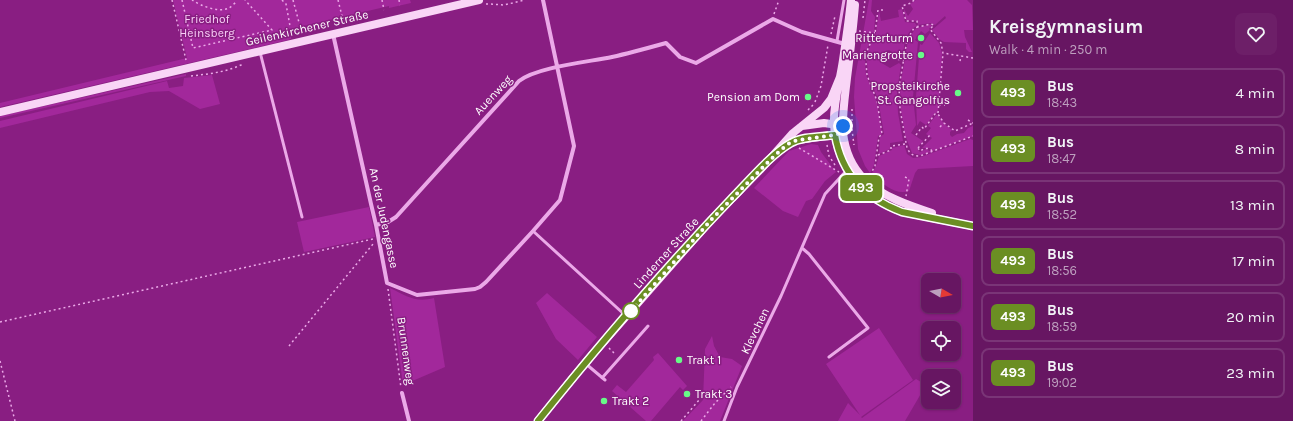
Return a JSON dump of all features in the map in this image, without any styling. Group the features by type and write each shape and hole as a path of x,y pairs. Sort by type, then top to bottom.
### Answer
{"street":[{"name":"Geilenkirchener Straße","path":"0,112 479,0"},
{"name":"An der Judengasse","path":"333,34 388,283 417,295 475,289 486,282 560,200 574,146 543,0"},
{"name":"Linderner Straße","path":"841,131 845,96 851,0"},
{"name":"Linderner Straße","path":"841,131 834,124 840,77 848,45 859,31 856,0"},
{"path":"859,31 860,0"},
{"name":"Auenweg","path":"376,225 388,222 396,217 519,81 526,76 558,67 666,43 680,57 696,63 773,19"},
{"path":"773,19 802,32 848,45"},
{"name":"Linderner Straße","path":"538,421 585,363 711,220 770,160 793,133 824,108 831,99 840,77"},
{"path":"801,126 824,123 834,124"},
{"path":"841,131 841,159 845,172 866,192 882,203 902,212 973,226"},
{"path":"841,131 852,162 864,180 904,204 953,221"},
{"name":"Linderner Straße","path":"770,160 791,142 841,131"},
{"name":"Brunnenweg","path":"402,393 409,421"}],"lane":[{"path":"837,41 844,0"},
{"path":"260,52 302,217"},
{"name":"Klevchen","path":"724,421 737,387 781,296 825,194 845,172"},
{"path":"533,230 626,316"},
{"path":"802,248 809,254 868,328 829,357"},
{"path":"585,363 603,379 648,326"}],"path":[{"path":"172,0 187,68"},
{"path":"182,0 193,48 272,30 245,0"},
{"path":"192,0 206,7 225,9 230,8 237,0"},
{"path":"282,0 286,4 290,26"},
{"path":"293,0 301,30 308,28"},
{"path":"338,0 344,20"},
{"path":"382,0 384,10"},
{"path":"399,0 400,5"},
{"path":"773,19 779,0"},
{"path":"862,23 866,0"},
{"path":"914,0 911,4 902,6 906,21 917,21 918,27"},
{"path":"875,166 878,155 879,137 882,134 877,102 867,74 866,63 867,51 875,33 878,10 883,10"},
{"path":"972,137 920,156 910,154 905,144 900,109 899,87 907,40 914,28 931,24 934,25 930,29 941,43 943,53 938,114 944,123 955,131 973,123"},
{"path":"859,37 859,31 875,33"},
{"path":"943,53 973,58"},
{"path":"960,61 961,56"},
{"path":"883,58 904,60"},
{"path":"851,104 854,146"},
{"path":"939,105 945,105"},
{"path":"916,135 922,128 924,129 935,114 938,114"},
{"path":"968,120 973,123"},
{"path":"940,127 944,123"},
{"path":"930,136 918,148 920,151 927,148 933,152"},
{"path":"791,142 845,172"},
{"path":"878,155 891,150 891,146 905,144"},
{"path":"866,170 870,174"},
{"path":"902,196 905,198 909,179 905,177"},
{"path":"0,322 378,238"},
{"path":"289,346 378,238"},
{"name":"Brunnenweg","path":"388,283 402,393"},
{"path":"610,349 614,353"},
{"path":"0,361 15,421"},
{"path":"701,421 730,387 737,387"},
{"path":"681,421 700,399"}],"green space":[{"name":"Friedhof Heinsberg","path":"173,0 410,0 411,3 389,8 389,6 295,28 295,32 291,33 291,39 288,40 0,107 0,103 187,58"},
{"path":"869,0 872,0 871,11 875,17 874,34 866,51 866,75 877,103 882,134 878,136 874,165 870,173 865,166 858,149 854,97 855,78"},
{"path":"916,0 967,0 972,5 973,30 964,30 965,37 972,52 969,52 966,49 966,43 944,42 939,39 932,30 946,18 945,16 935,25 931,23 918,25 917,21 906,20 904,9 908,16 913,9 910,4"},
{"path":"902,9 905,22 915,23 917,26 910,31 908,35 903,57 900,58 889,50 881,53 880,62 890,68 899,63 901,65 897,91 898,113 903,141 890,143 890,149 879,154 880,137 884,134 878,99 868,75 868,51 876,33 879,11 881,21 899,17 898,10"},
{"path":"930,24 932,25 929,29 930,30 925,34 921,31 915,40 918,42 913,97 916,125 911,133 923,141 917,148 920,152 926,149 931,152 920,155 912,153 905,135 901,109 900,88 908,40 915,29"},
{"path":"930,33 939,43 942,53 938,113 935,113 926,125 920,121 917,126 916,97 919,57 921,57 922,52 919,52 920,44 922,45"},
{"path":"186,74 186,76 0,118 0,116"},
{"path":"212,75 220,104 200,109 169,91 150,92 0,128 0,121 167,81 169,88 183,86 184,78"},
{"path":"936,115 938,115 944,124 952,130 950,135 952,137 957,134 964,133 968,128 973,126 973,137 933,151 930,148 922,148 932,138 926,134 931,128 928,126"},
{"path":"970,139 973,140 973,166 918,169 915,173 909,191 899,192 894,190 884,185 871,175 879,156 892,150 892,148 904,145 907,154 913,158 921,157"},
{"path":"811,144 818,145 821,152 836,172 825,181 812,199 806,201 798,217 783,211 754,188 789,151"},
{"path":"369,207 375,237 304,252 297,222"},
{"path":"390,288 411,298 422,300 434,298 445,367 403,385"},
{"path":"547,293 597,337 578,360 556,339 536,303"},
{"path":"879,328 913,380 861,417 862,418 916,379 921,382 921,394 905,421 838,421 848,403 860,415 826,364"},
{"path":"712,336 714,346 720,357 732,359 742,366 720,421 683,421 703,400 705,349"},
{"path":"658,353 687,386 683,390 680,387 651,421 646,421 612,391 617,385 626,392 654,360 653,357"}],"bus line":[{"name":"493","path":"538,421 585,363 711,220 770,160 791,142 835,135 841,159 847,170 859,186 874,198 902,212 959,222 973,226"}],"place":[{"name":"Ritterturm","path":"921,38"},
{"name":"Mariengrotte","path":"921,55"},
{"name":"Propsteikirche St. Gangolfus","path":"958,93"},
{"name":"Pension am Dom","path":"808,97"},
{"name":"Trakt 1","path":"679,360"},
{"name":"Trakt 3","path":"687,394"},
{"name":"Trakt 2","path":"604,401"}],"route":[{"path":"631,311 711,220 782,149 791,142 798,140 835,135 843,132 843,126"}]}
